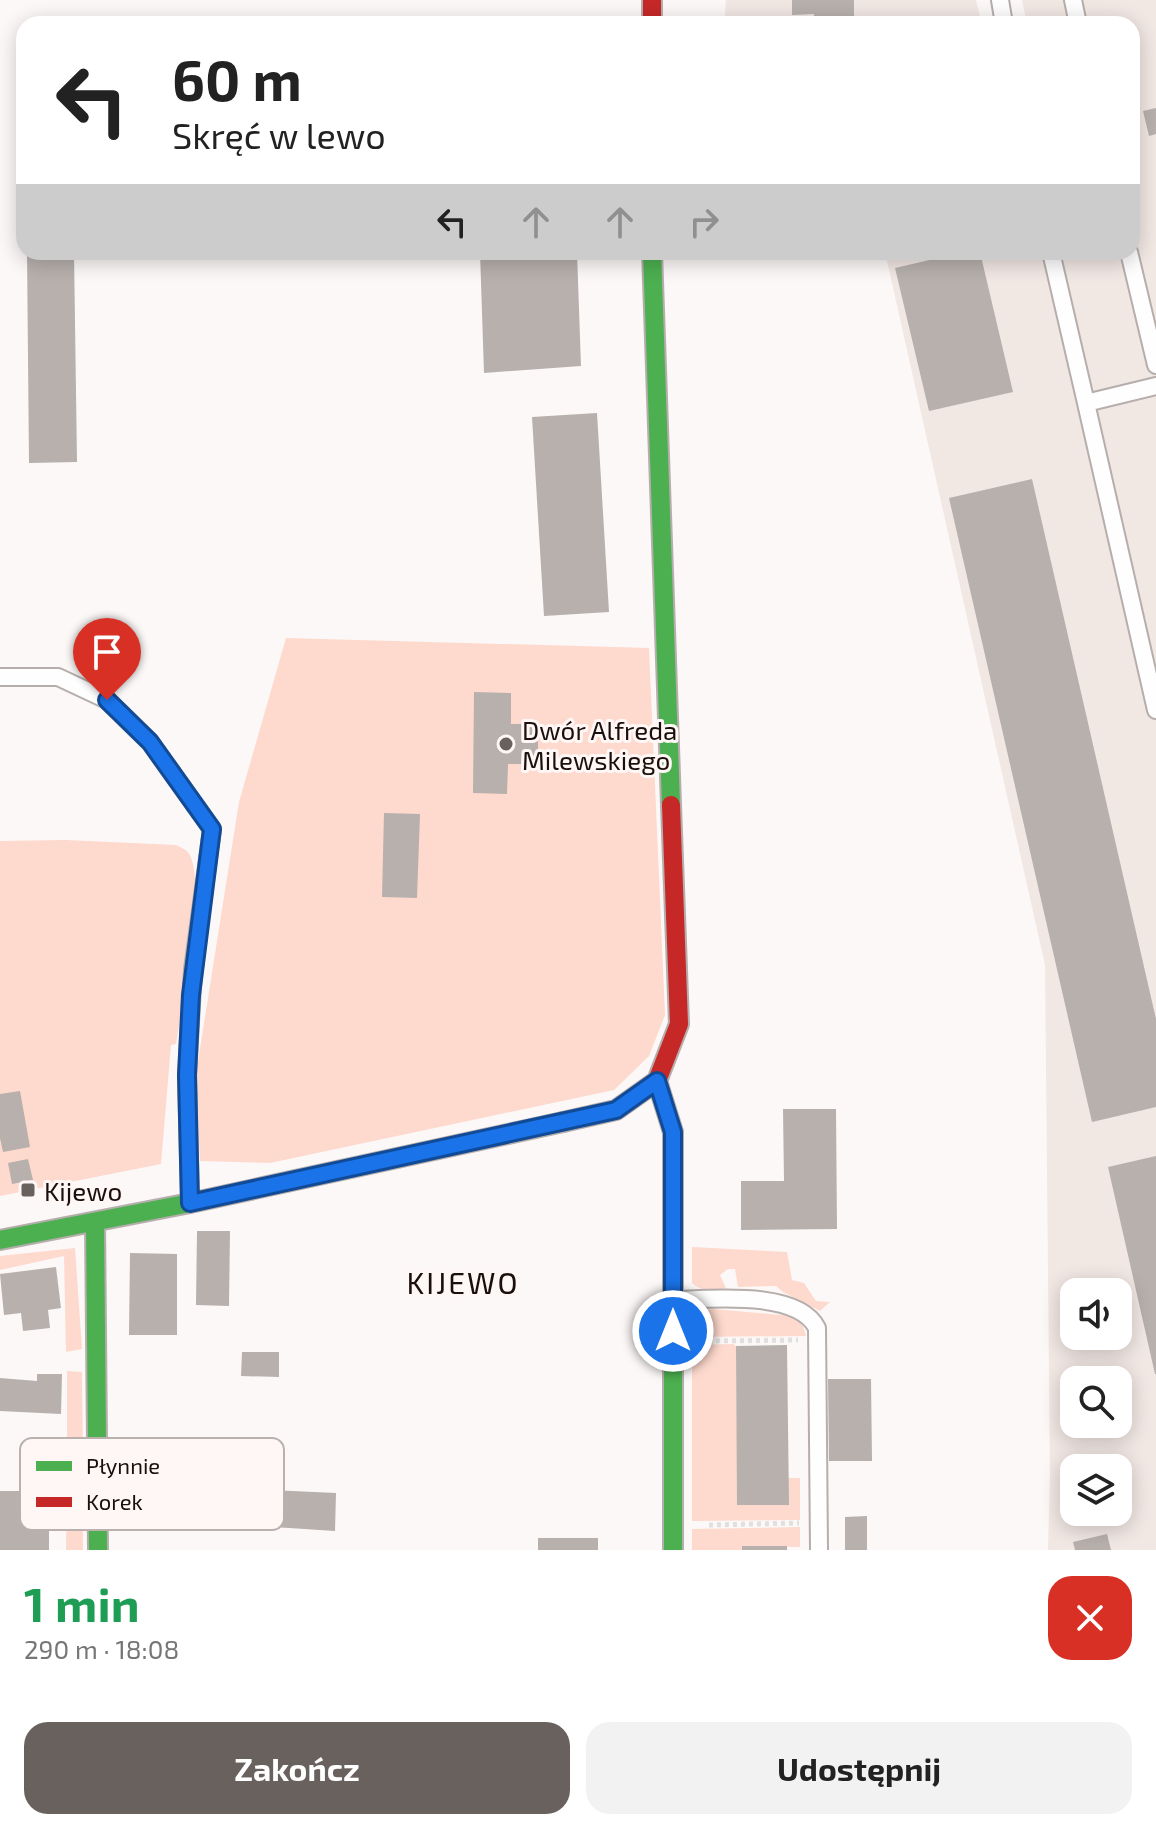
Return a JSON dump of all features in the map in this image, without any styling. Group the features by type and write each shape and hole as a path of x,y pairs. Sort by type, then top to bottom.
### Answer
{"street":[{"path":"0,1240 190,1203 616,1110 657,1081 679,1024 652,260"},
{"path":"657,1081 673,1132 673,1550"},
{"path":"95,1222 97,1438"},
{"path":"98,1530 98,1550"}],"lane":[{"path":"1053,260 1156,710"},
{"path":"1131,260 1156,365"},
{"path":"1086,403 1156,386"},
{"path":"0,677 58,677 107,700 150,742 212,829 193,969 187,1075 190,1203"},
{"path":"673,1300 777,1302 802,1310 812,1318 817,1328 819,1550"}],"path":[{"path":"702,1341 802,1339"},
{"path":"702,1525 804,1523"}],"shaded area":[{"path":"726,0 976,0 980,16 725,16"},
{"path":"1022,0 1156,0 1156,1550 1048,1550 1045,965 887,260 1140,260 1140,16 1025,16"},
{"path":"286,638 649,648 665,1015 649,1056 614,1090 270,1163 200,1161 196,1074 239,802"},
{"path":"66,840 176,845 187,851 193,865 195,913 192,943 176,1044 171,1045 161,1164 0,1196 0,841"},
{"path":"692,1247 787,1252 792,1280 804,1283 816,1301 830,1302 820,1311 776,1286 738,1287 735,1269 728,1269 720,1275 726,1288 704,1290 692,1283"},
{"path":"75,1248 82,1349 66,1352 64,1256 0,1270 0,1256"},
{"path":"713,1309 793,1316 803,1326 806,1336 692,1337 692,1316"},
{"path":"692,1345 736,1346 738,1505 788,1505 788,1478 800,1478 800,1520 692,1521"},
{"path":"67,1371 82,1372 83,1438 67,1438"},
{"path":"800,1527 800,1547 743,1546 742,1550 692,1550 692,1529"},
{"path":"66,1530 83,1530 83,1550 66,1550"}],"building":[{"path":"792,0 854,0 854,16 792,15"},
{"path":"1156,108 1156,134 1149,136 1143,111"},
{"path":"27,260 74,260 77,462 29,463"},
{"path":"480,260 577,260 581,366 484,373"},
{"path":"930,260 982,260 1013,392 929,411 895,268"},
{"path":"597,413 609,612 544,616 532,417"},
{"path":"1032,479 1156,1019 1156,1107 1092,1122 949,498"},
{"name":"Dwór Alfreda Milewskiego","path":"474,692 511,693 511,724 538,724 538,764 508,764 507,794 473,793"},
{"path":"384,813 420,814 417,898 382,897"},
{"path":"20,1091 30,1147 3,1152 0,1094"},
{"path":"783,1109 836,1109 837,1229 741,1230 741,1181 784,1181"},
{"path":"1156,1156 1156,1374 1155,1374 1108,1167"},
{"path":"28,1159 33,1180 12,1184 8,1163"},
{"path":"197,1231 230,1231 229,1306 196,1305"},
{"path":"130,1253 177,1254 177,1335 129,1335"},
{"path":"56,1267 61,1308 48,1310 50,1328 23,1331 21,1313 4,1315 0,1274"},
{"path":"787,1345 789,1505 737,1505 736,1346"},
{"path":"242,1352 279,1352 279,1377 241,1376"},
{"path":"37,1374 62,1374 61,1414 0,1411 0,1378 37,1381"},
{"path":"828,1379 871,1379 872,1461 829,1461"},
{"path":"0,1491 20,1491 20,1530 49,1530 49,1550 0,1550"},
{"path":"284,1491 336,1493 335,1531 284,1528"},
{"path":"867,1516 867,1550 845,1550 845,1517"},
{"path":"1107,1534 1111,1550 1075,1550 1073,1542"},
{"path":"538,1538 598,1538 598,1550 538,1550"},
{"path":"742,1546 787,1546 787,1550 742,1550"}],"traffic: fast":[{"path":"652,260 671,805"},
{"path":"657,1081 673,1132 673,1550"},
{"path":"0,1240 190,1203 563,1122"},
{"path":"95,1222 97,1438"},
{"path":"98,1530 98,1550"}],"traffic: jam":[{"path":"652,0 652,16"},
{"path":"563,1122 616,1110 657,1081 679,1024 671,805"}],"place":[{"name":"Dwór Alfreda Milewskiego","path":"506,744"},
{"name":"Kijewo","path":"28,1190"}],"district":[{"name":"KIJEWO","path":"463,1282"}],"route":[{"path":"107,700 150,742 212,829 191,995 187,1075 190,1203 616,1110 657,1081 673,1132 673,1331"}]}
